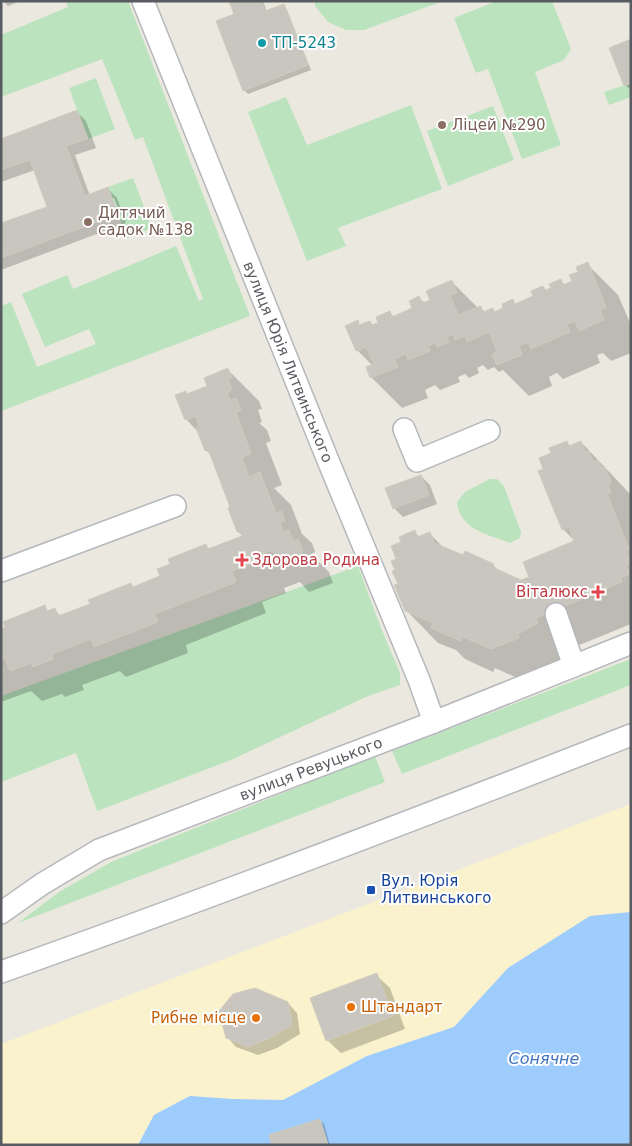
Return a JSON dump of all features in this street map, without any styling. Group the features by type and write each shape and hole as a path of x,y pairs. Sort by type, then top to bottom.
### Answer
{"street":[{"name":"вулиця Юрія Литвинського","path":"143,1 323,449 419,680 434,722"},
{"path":"404,428 417,461 489,431"},
{"path":"1,571 175,506"},
{"path":"556,614 574,666"},
{"name":"вулиця Ревуцького","path":"1,914 42,884 99,850 434,722 631,643"},
{"path":"1,972 139,923 382,832 631,735"}],"green space":[{"path":"66,1 128,1 250,316 1,411 1,306 11,302 37,367 96,344 89,329 45,347 22,294 67,275 73,289 176,246 199,301 203,299 143,137 135,140 102,59 1,97 1,35 68,7"},
{"path":"315,1 443,1 364,30 346,30 328,22 315,6"},
{"path":"497,1 552,1 571,49 564,60 535,72 561,145 522,159 488,69 476,73 454,18"},
{"path":"96,78 115,129 88,139 69,88"},
{"path":"631,83 631,97 609,105 604,92"},
{"path":"286,97 307,145 411,105 442,189 338,228 346,246 307,261 248,112"},
{"path":"493,106 514,160 448,186 427,131"},
{"path":"133,178 152,228 127,238 108,187"},
{"path":"490,479 497,479 504,486 521,532 520,538 510,543 476,530 463,519 459,511 457,502 465,492"},
{"path":"358,566 400,673 400,685 368,696 231,760 97,811 76,753 1,782 1,696"},
{"path":"631,659 631,685 402,774 392,751"},
{"path":"375,756 385,782 18,923 59,892 111,862"}],"sand":[{"path":"631,804 631,912 590,916 508,968 454,1027 367,1056 283,1100 189,1096 154,1115 138,1145 1,1145 1,1044"}],"water":[{"name":"Сонячне","path":"631,912 631,1145 328,1145 320,1119 269,1135 272,1145 138,1145 154,1115 190,1096 283,1100 367,1056 454,1027 508,968 590,916"}],"building":[{"name":"ТП-5243","path":"229,1 261,1 265,11 284,4 308,65 243,91 216,21 234,14"},
{"path":"631,39 631,83 624,86 609,48"},
{"path":"77,110 88,139 66,146 85,196 108,187 118,214 1,258 1,223 47,207 30,160 1,170 1,139"},
{"path":"588,262 606,307 600,310 604,320 579,331 575,321 567,324 570,332 531,349 528,342 519,346 522,355 497,365 492,354 497,352 489,332 467,342 465,336 455,340 453,334 447,337 449,342 437,347 435,343 428,346 430,351 408,360 406,354 395,359 398,367 370,378 366,367 374,364 366,347 356,351 345,326 358,320 359,325 370,321 372,325 378,323 376,317 390,311 392,317 412,308 409,301 419,296 422,303 430,300 426,291 452,280 457,293 450,295 458,315 481,306 483,312 493,308 494,312 503,308 502,304 513,299 515,304 533,296 531,291 543,286 545,290 551,288 549,284 561,279 563,285 572,281 569,275 578,272 576,267"},
{"path":"228,368 232,378 228,379 232,390 227,393 230,400 236,398 241,410 236,412 251,454 242,457 249,477 260,472 276,513 281,511 285,521 280,523 283,532 289,530 293,541 298,539 303,552 277,561 273,550 254,557 256,562 232,571 236,582 155,614 158,622 94,647 91,639 52,654 53,659 33,667 31,663 10,671 5,658 1,660 1,629 5,627 3,622 45,605 47,611 55,608 58,616 90,604 88,600 131,583 133,587 160,576 157,569 170,564 168,559 206,544 208,549 242,536 240,531 237,532 228,508 230,507 208,449 205,451 196,428 199,426 196,416 185,420 175,395 186,391 187,394 207,386 204,378"},
{"path":"567,441 569,446 581,441 585,452 589,451 593,462 598,460 601,468 605,467 611,482 608,484 611,493 607,494 629,549 626,551 631,563 626,566 630,574 621,578 622,582 536,618 538,623 518,634 519,638 491,649 463,637 460,641 431,628 433,623 405,611 394,585 398,584 392,571 395,570 391,561 396,559 391,546 401,542 399,537 415,530 417,537 430,532 434,543 463,555 465,551 494,564 492,567 521,580 529,577 523,562 574,541 569,527 562,530 538,471 543,469 539,458 551,453 549,448"},
{"path":"421,475 429,495 393,509 385,488"},
{"name":"Штандарт","path":"377,973 393,1016 326,1041 310,998"},
{"name":"Рибне місце","path":"255,988 288,1002 292,1025 268,1039 248,1047 226,1038 219,1011 233,994"},
{"path":"320,1119 328,1145 272,1145 269,1135"}],"place":[{"name":"ТП-5243","path":"262,43"},
{"name":"Ліцей №290","path":"442,125"},
{"name":"Дитячий садок №138","path":"88,222"},
{"name":"Здорова Родина","path":"242,560"},
{"name":"Віталюкс","path":"598,592"},
{"name":"Вул. Юрія Литвинського","path":"371,890"},
{"name":"Штандарт","path":"351,1007"},
{"name":"Рибне місце","path":"256,1018"}]}
